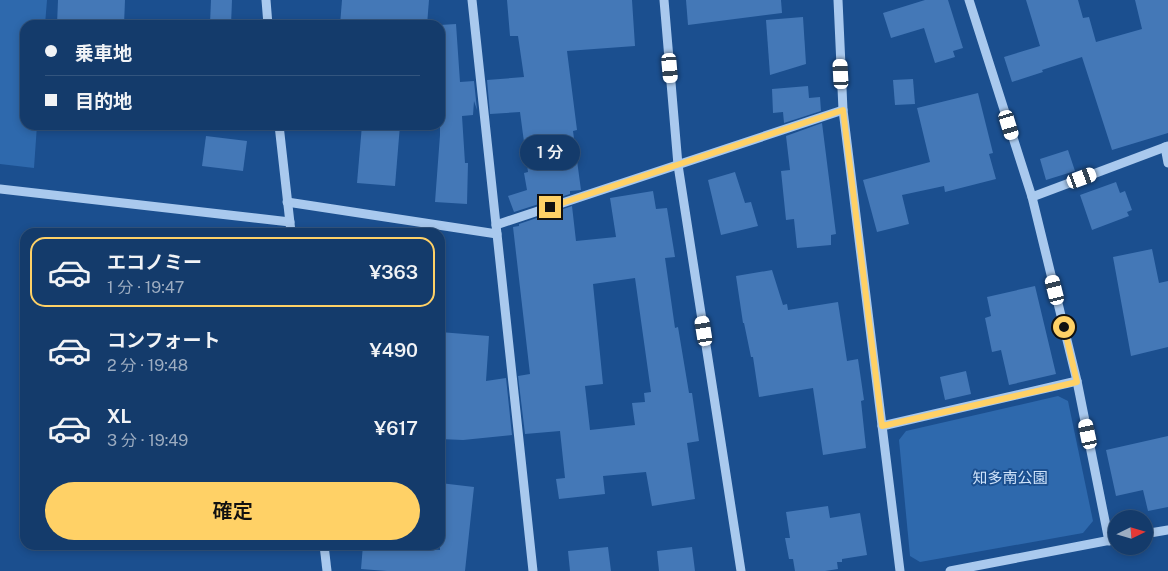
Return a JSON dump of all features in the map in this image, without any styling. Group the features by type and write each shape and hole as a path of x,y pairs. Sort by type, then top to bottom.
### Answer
{"street":[{"path":"266,0 268,20"},
{"path":"472,0 534,571"},
{"path":"664,0 678,165 741,571"},
{"path":"838,0 843,110 900,571"},
{"path":"969,0 1032,197 1108,518"},
{"path":"287,202 497,229 678,165 843,110"},
{"path":"280,130 291,228"},
{"path":"1032,197 1167,146 1168,163"},
{"path":"0,189 290,222"},
{"path":"882,426 1077,382"},
{"path":"1153,532 1168,530"},
{"path":"950,571 1108,541"},
{"path":"325,550 327,571"}],"green space":[{"path":"0,0 47,0 45,20 20,20 20,130 37,130 34,168 0,164"},
{"name":"知多南公園","path":"1058,396 1068,401 1093,521 1083,533 920,562 910,556 899,440 906,431"}],"building":[{"path":"58,0 125,0 124,20 57,20"},
{"path":"211,0 232,0 231,20 210,20"},
{"path":"342,0 429,0 427,20 340,20"},
{"path":"507,0 632,0 635,46 567,51 577,130 573,131 581,190 570,191 570,194 514,212 508,196 527,190 524,173 528,172 520,112 490,114 487,80 524,77 518,36 510,36"},
{"path":"686,0 781,0 782,13 688,25"},
{"path":"925,0 948,0 963,48 953,51 955,57 935,63 924,28 891,38 883,13"},
{"path":"1026,0 1078,0 1083,18 1089,17 1096,42 1142,29 1135,0 1168,0 1168,133 1112,150 1082,57 1012,82 1004,57 1040,46"},
{"path":"803,17 806,64 770,75 766,20"},
{"path":"456,24 460,82 474,81 477,110 474,101 473,115 462,116 465,163 468,163 467,204 435,202 440,130 445,130 445,25"},
{"path":"913,79 915,104 895,105 893,80"},
{"path":"808,86 809,98 820,97 821,111 784,123 783,112 773,113 772,89"},
{"path":"978,93 993,153 989,154 996,179 945,192 944,186 902,195 909,224 877,232 863,180 930,162 917,108"},
{"path":"822,123 836,234 831,235 831,245 797,248 794,219 786,220 781,171 790,170 786,136"},
{"path":"362,130 400,130 395,186 357,183"},
{"path":"206,136 247,141 243,171 202,166"},
{"path":"1068,150 1075,171 1046,180 1040,159"},
{"path":"735,172 745,203 751,202 758,226 721,235 708,180"},
{"path":"1116,182 1120,193 1125,191 1132,210 1127,212 1129,216 1092,230 1080,195"},
{"path":"653,191 656,209 667,208 675,257 665,258 675,328 678,327 689,393 692,393 699,441 687,443 695,499 652,506 646,472 603,476 605,494 559,499 556,479 565,478 560,431 525,434 518,376 530,374 513,227 572,206 576,241 616,237 610,198","holes":["635,278 651,392 644,393 645,402 632,403 635,425 590,430 585,386 603,384 593,284"]},
{"path":"1152,249 1159,283 1168,281 1168,347 1131,356 1113,257"},
{"path":"772,270 783,305 787,304 788,310 838,302 847,361 858,359 864,400 861,401 866,448 823,455 813,388 759,397 753,357 751,357 743,323 736,276"},
{"path":"1035,286 1056,374 1009,385 1001,350 992,352 985,318 991,316 987,297"},
{"path":"445,332 489,336 486,381 506,378 512,435 463,440 445,439"},
{"path":"966,371 971,394 945,400 940,377"},
{"path":"1168,436 1168,507 1148,510 1143,490 1116,496 1106,450"},
{"path":"445,484 474,487 465,571 361,569 363,550 445,550"},
{"path":"828,506 830,518 860,513 867,555 842,559 842,562 837,562 838,569 795,571 793,559 789,559 785,538 790,538 786,512"},
{"path":"608,547 611,571 570,571 568,551"},
{"path":"692,547 695,571 659,571 657,551"}],"route":[{"path":"550,207 843,110 882,426 1077,382 1064,327"}]}
